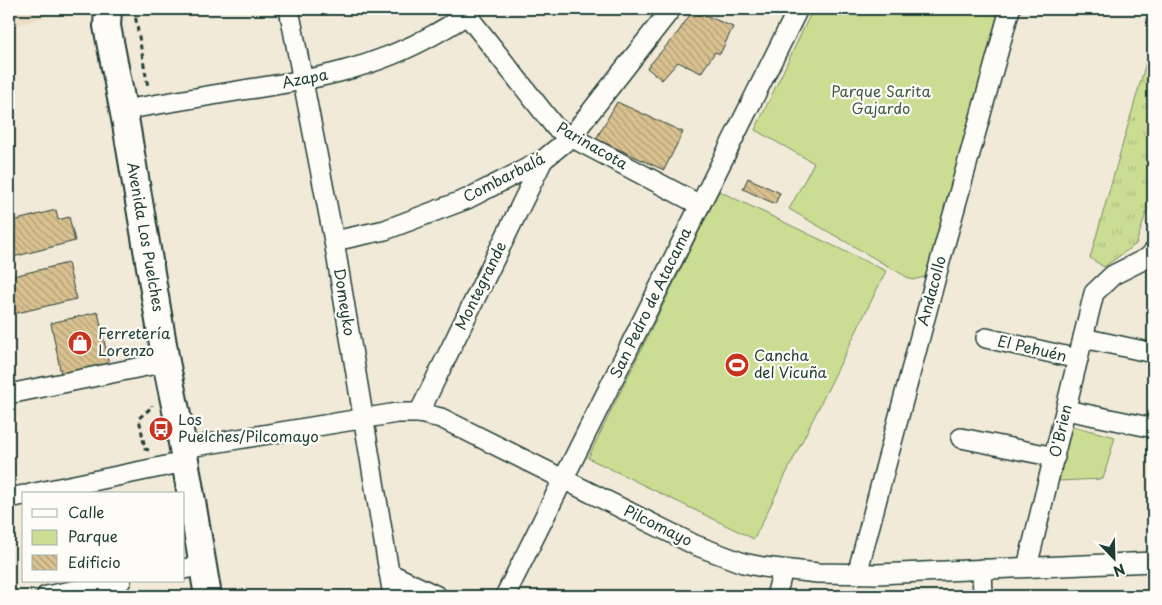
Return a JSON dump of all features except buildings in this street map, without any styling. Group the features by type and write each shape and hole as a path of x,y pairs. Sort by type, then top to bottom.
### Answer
{"main road":[{"name":"Avenida Los Puelches","path":"104,14 123,110 166,362 184,455 193,567 208,596"}],"street":[{"name":"Domeyko","path":"289,9 334,241 393,596"},
{"name":"Combarbalá","path":"334,241 385,230 467,199 543,160 570,137 671,9"},
{"name":"San Pedro de Atacama","path":"505,596 798,9"},
{"name":"Andacollo","path":"857,574 938,269 1010,9"},
{"name":"Azapa","path":"123,110 303,81 358,68 390,56 425,39 470,12"},
{"name":"Parinacota","path":"470,12 555,127 570,137 700,204"},
{"name":"Montegrande","path":"419,413 543,160"},
{"name":"O'Brien","path":"1027,568 1094,293 1113,275 1149,257 1153,252"},
{"name":"El Pehuén","path":"986,338 1078,359"},
{"path":"1083,338 1153,353"},
{"path":"9,394 166,362"},
{"path":"1066,410 1149,427"},
{"name":"Pilcomayo","path":"38,492 184,455 362,418 396,413 419,413 441,418 695,545 743,563 818,574 857,574 1153,562"},
{"path":"961,438 1054,457"},
{"path":"9,498 22,495"},
{"path":"982,569 982,596"},
{"path":"776,596 783,570"},
{"path":"389,573 437,596"},
{"path":"56,595 116,582"}],"shaded area":[{"path":"9,9 50,9 51,15 9,28"}],"green space":[{"name":"Parque Sarita Gajardo","path":"813,9 999,9 929,276 912,280 789,209 814,163 755,130"},
{"path":"1153,38 1153,192 1136,244 1104,267 1090,258"},
{"name":"Cancha del Vicuña","path":"719,191 886,271 754,539 588,458"},
{"path":"1072,426 1115,437 1103,479 1057,481"}],"place":[{"name":"Ferretería Lorenzo","path":"80,343"},
{"name":"Cancha del Vicuña","path":"737,365"},
{"name":"Los Puelches/Pilcomayo","path":"161,429"}]}
